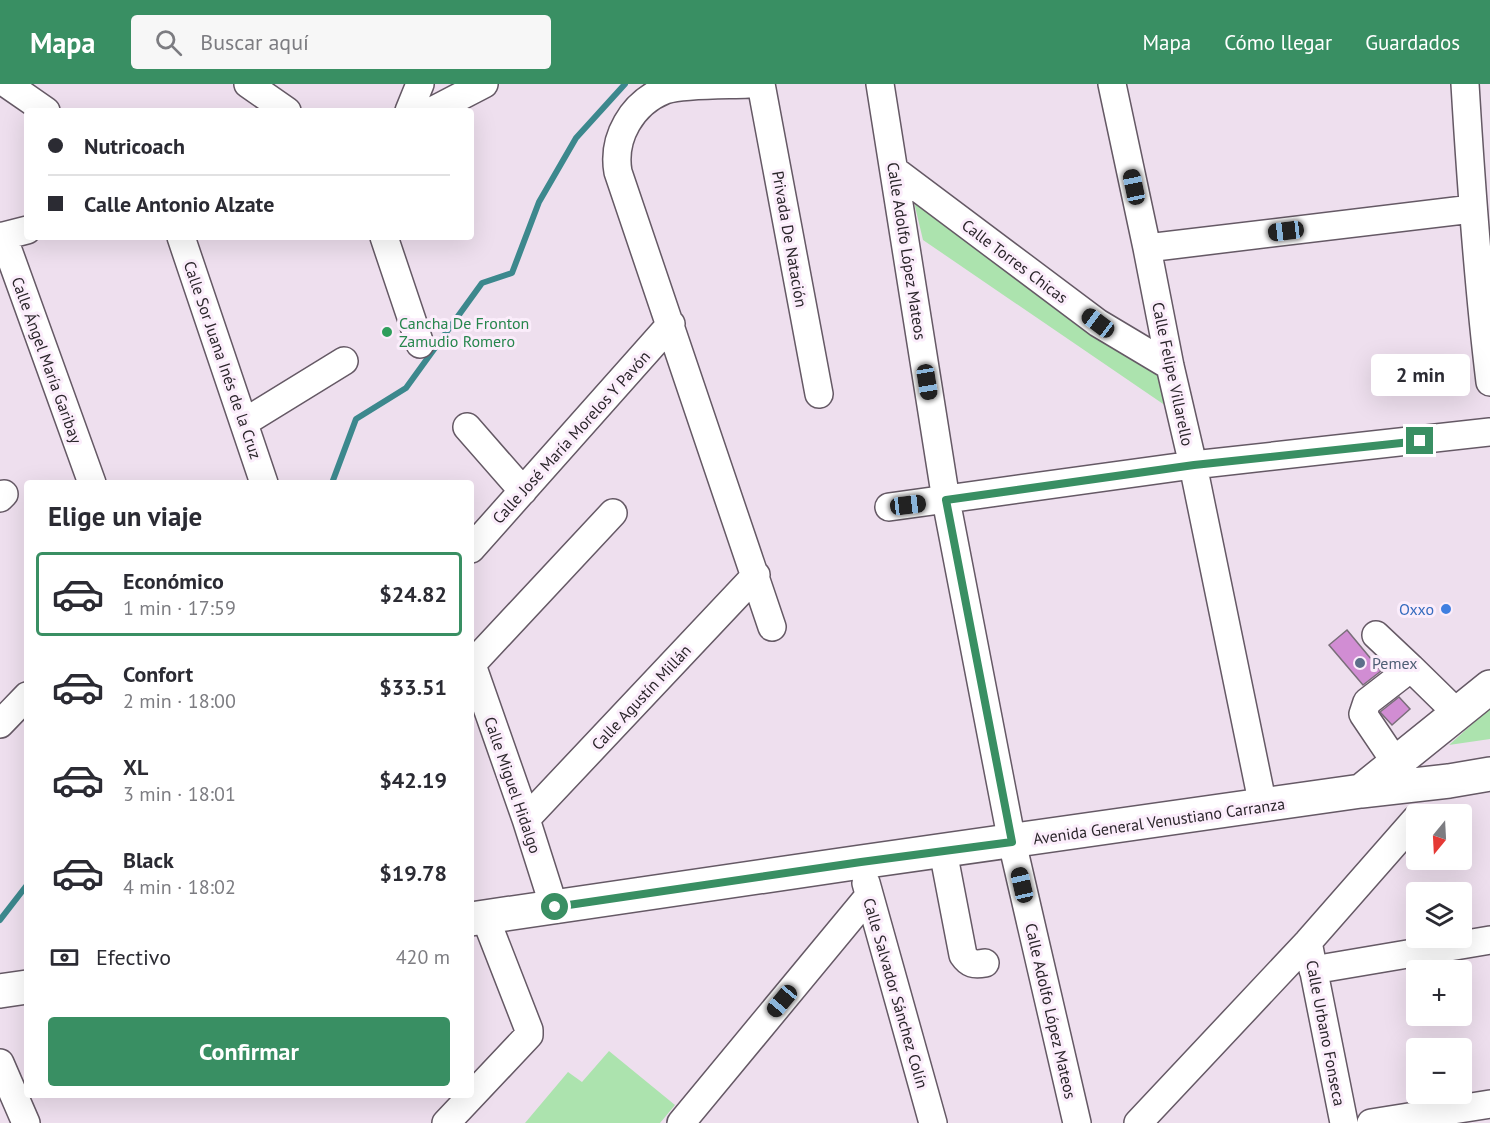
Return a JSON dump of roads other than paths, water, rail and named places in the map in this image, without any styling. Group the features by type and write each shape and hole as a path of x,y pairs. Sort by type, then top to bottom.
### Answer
{"main road":[{"path":"1361,791 1490,687"},
{"name":"Avenida General Venustiano Carranza","path":"478,918 1490,774"},
{"path":"0,992 24,988"}],"street":[{"path":"8,84 42,108"},
{"path":"248,84 283,108"},
{"path":"410,108 420,84"},
{"path":"438,108 484,84"},
{"path":"748,84 665,87 628,120 619,138 615,158 772,627"},
{"name":"Privada De Natación","path":"761,84 819,394"},
{"name":"Calle Adolfo López Mateos","path":"880,84 946,500 1012,842 1077,1123"},
{"name":"Calle Felipe Villarello","path":"1112,84 1170,366 1194,465 1263,806"},
{"path":"1465,84 1472,209 1483,236 1490,382"},
{"name":"Calle Torres Chicas","path":"894,170 1098,323 1170,366"},
{"path":"1147,248 1472,209"},
{"name":"Calle Ángel María Garibay","path":"10,234 91,480"},
{"name":"Calle Sor Juana Inés de la Cruz","path":"182,240 263,480"},
{"path":"385,240 420,344"},
{"name":"Calle José María Morelos Y Pavón","path":"474,546 671,324"},
{"path":"245,422 344,361"},
{"path":"467,427 523,491"},
{"path":"889,507 1194,465 1489,433"},
{"path":"474,660 613,513"},
{"name":"Calle Agustín Millán","path":"526,819 756,575"},
{"path":"1376,636 1458,714"},
{"path":"1396,763 1363,714 1363,710 1367,702 1411,668"},
{"name":"Calle Miguel Hidalgo","path":"474,672 555,907"},
{"path":"0,724 24,699"},
{"path":"1429,804 1449,781"},
{"path":"1138,1123 1308,942 1406,830"},
{"path":"943,851 963,955 967,961 975,964 985,963"},
{"name":"Calle Salvador Sánchez Colín","path":"861,862 868,897 933,1123"},
{"path":"681,1123 868,897"},
{"path":"474,1094 527,1038 529,1033 478,918"},
{"path":"1313,970 1490,940"},
{"name":"Calle Urbano Fonseca","path":"1308,942 1344,1123"},
{"path":"0,1063 26,1123"},
{"path":"446,1123 470,1098"},
{"path":"1371,1123 1490,1104"}],"waterway":[{"path":"333,480 356,419 406,388 482,283 512,273 539,202 576,138 625,84"},
{"path":"0,920 24,889"}],"place":[{"name":"Cancha De Fronton Zamudio Romero","path":"387,332"},
{"name":"Oxxo","path":"1446,609"},
{"name":"Pemex","path":"1360,663"}]}
